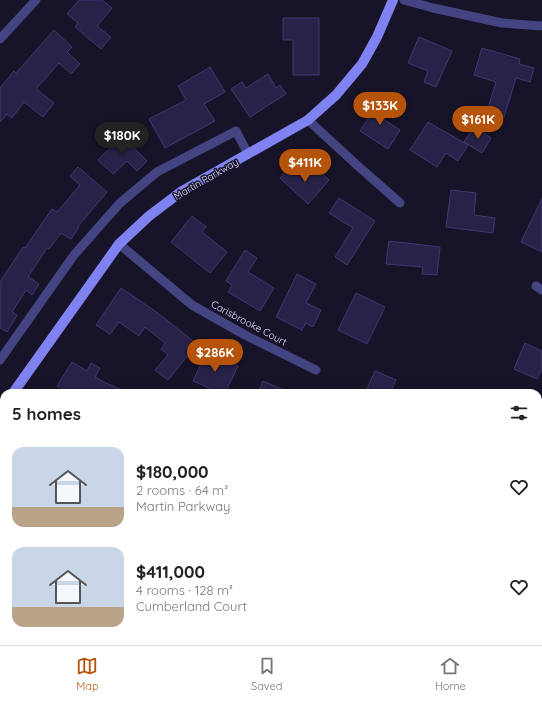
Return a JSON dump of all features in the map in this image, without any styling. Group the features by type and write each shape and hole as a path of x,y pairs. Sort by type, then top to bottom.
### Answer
{"street":[{"path":"0,39 36,0"},
{"name":"Martin Parkway","path":"18,389 119,244 148,216 182,191 308,120 336,95 362,64 377,37 393,0"},
{"path":"404,0 502,23 542,26"},
{"path":"308,120 400,203"},
{"path":"0,360 74,255 120,203 157,172 236,131 248,154"},
{"name":"Carisbrooke Court","path":"119,244 192,305 245,335 316,370"}],"building":[{"path":"79,0 102,0 112,8 97,26 111,37 101,49 75,27 78,23 67,14"},
{"path":"283,18 319,18 319,75 293,75 293,40 283,40"},
{"path":"54,30 72,47 67,52 80,64 71,74 59,63 36,89 54,103 43,117 24,102 12,118 7,114 0,122 0,88 14,71 16,73"},
{"path":"419,37 452,51 436,87 424,82 428,71 408,63"},
{"path":"482,48 520,59 519,64 534,68 530,82 516,78 504,117 487,112 496,82 474,75"},
{"path":"210,67 225,92 204,104 215,121 165,148 149,119 186,100 178,86"},
{"path":"268,74 276,88 280,85 286,94 250,117 231,89 242,82 246,88"},
{"path":"374,99 389,109 383,119 400,130 388,149 360,131 373,112 368,109"},
{"path":"428,122 468,145 458,161 446,153 437,167 410,150"},
{"path":"474,127 491,138 482,153 464,142"},
{"path":"122,136 147,161 137,171 127,161 113,174 98,160"},
{"path":"313,166 329,180 308,204 280,178 289,167 297,174 301,169 306,174"},
{"path":"78,167 107,192 78,226 79,227 71,239 61,233 49,249 47,248 28,277 39,284 32,295 26,290 12,312 17,315 7,332 0,328 0,282 23,247 25,248 52,209 57,212 80,185 70,176"},
{"path":"451,190 476,193 474,215 495,218 493,233 446,227"},
{"path":"339,198 375,221 347,265 335,257 353,228 329,213"},
{"path":"542,198 542,252 521,242"},
{"path":"192,216 206,227 202,232 227,252 210,273 171,242"},
{"path":"389,241 440,247 437,275 422,274 423,267 386,264"},
{"path":"245,250 257,258 248,272 274,288 260,311 228,292 232,285 226,281"},
{"path":"297,274 316,284 306,303 321,310 313,327 306,323 302,330 276,317"},
{"path":"121,288 155,311 197,344 168,380 155,370 168,355 161,349 165,343 145,327 139,336 119,322 110,334 96,325"},
{"path":"356,293 385,307 367,344 338,330"},
{"path":"525,343 542,351 542,369 537,379 514,369"},
{"path":"207,351 238,366 227,389 211,389 193,381"},
{"path":"72,362 87,371 91,363 100,368 95,377 119,389 62,389 57,386"},
{"path":"375,371 396,380 392,389 367,389"},
{"path":"263,381 282,389 260,389"}]}
